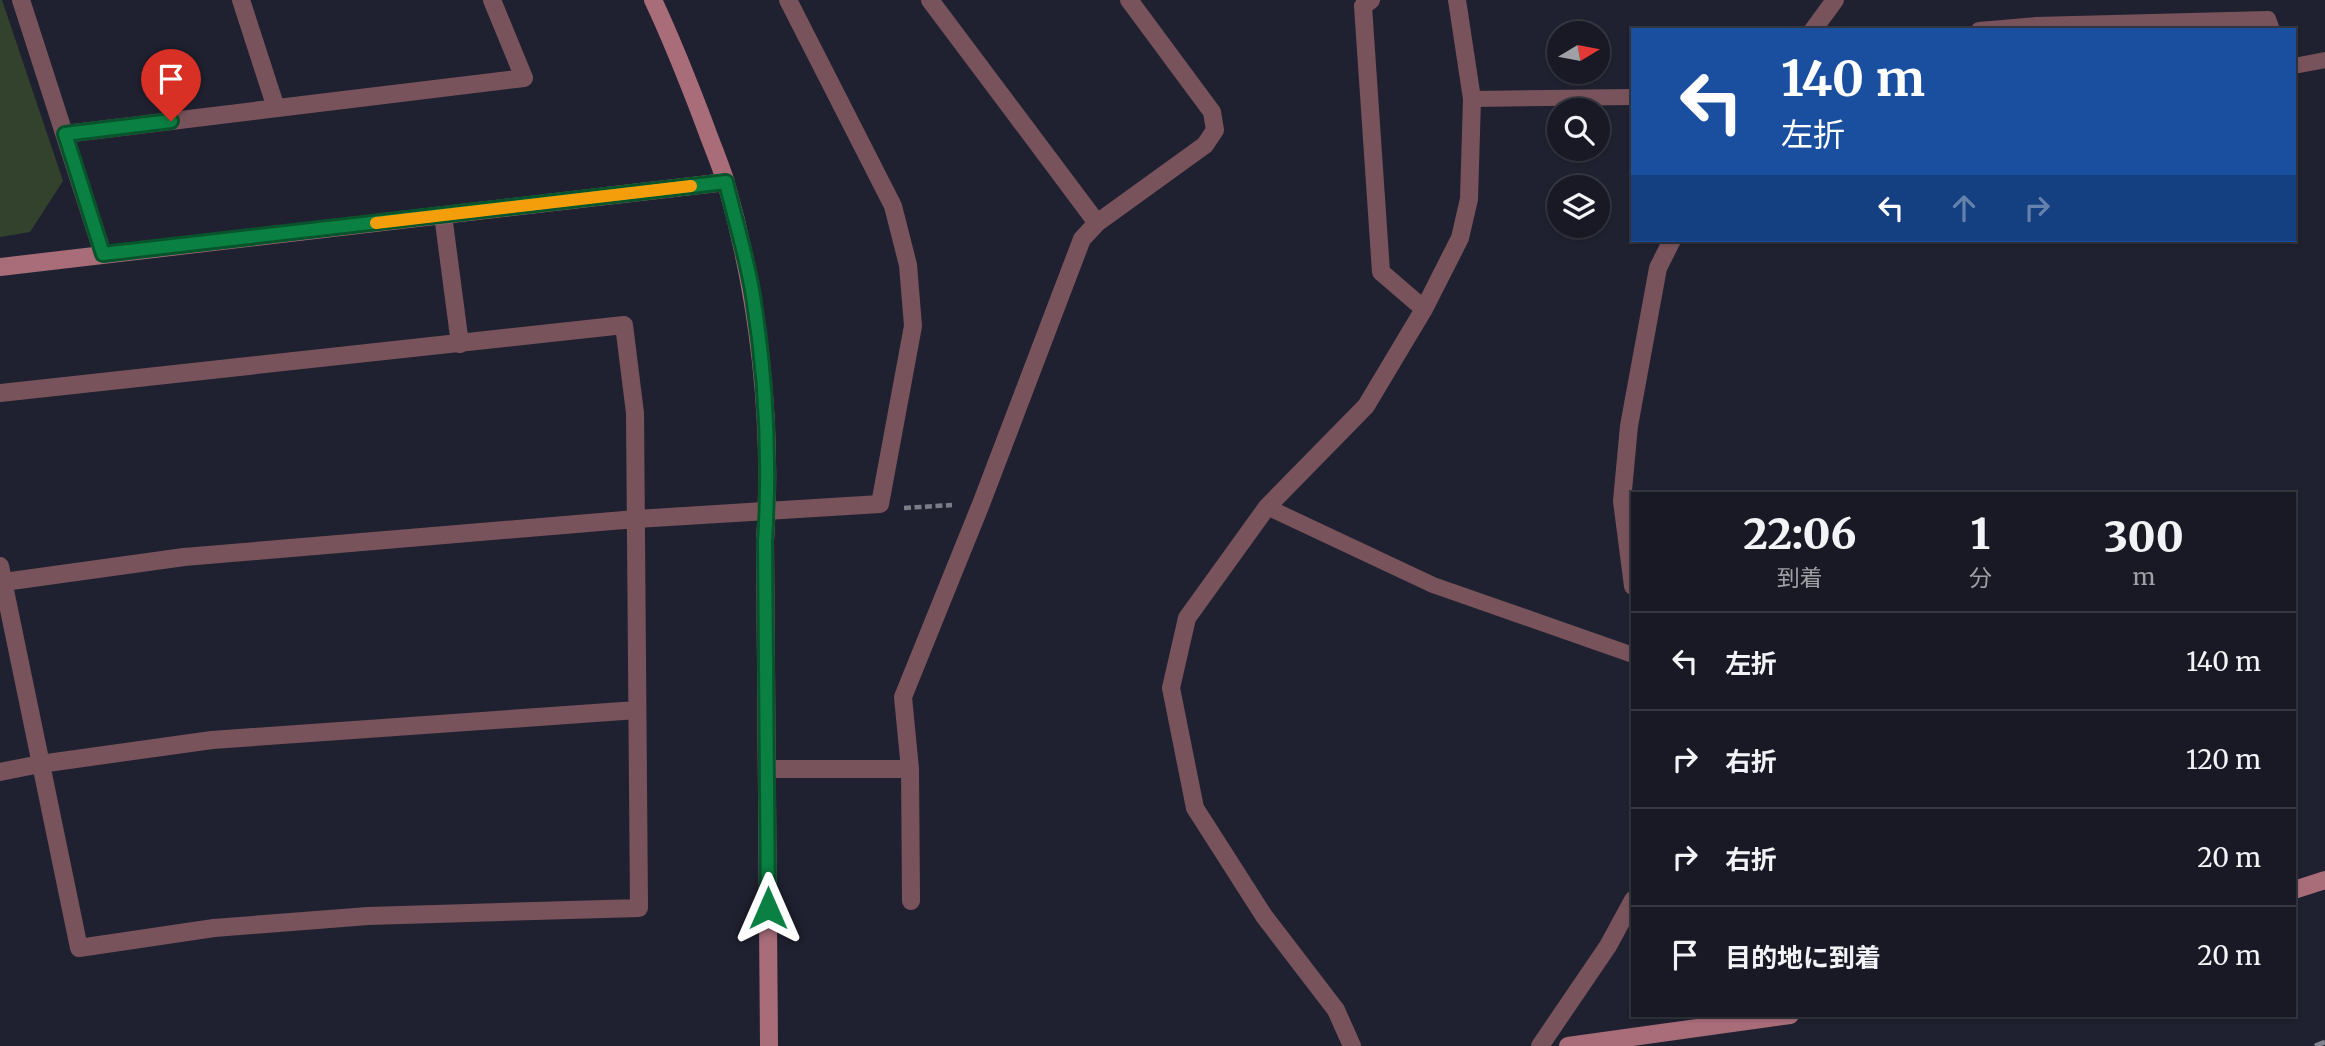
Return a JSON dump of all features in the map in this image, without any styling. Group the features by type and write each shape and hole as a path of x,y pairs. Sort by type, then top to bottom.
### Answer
{"street":[{"path":"21,0 103,254"},
{"path":"241,0 276,108"},
{"path":"65,134 524,78 492,0"},
{"path":"653,0 673,42 726,182 753,295 764,400 767,512 765,541 769,1046"},
{"path":"0,393 624,325 635,413 636,519 638,710 639,908 355,917 214,928 79,948 2,574 636,519 880,504 913,326 908,265 893,206 788,0"},
{"path":"930,0 1097,223"},
{"path":"911,901 910,769 903,698 981,504 1082,239 1097,223 1205,145 1215,130 1212,112 1129,0"},
{"path":"1371,0 1363,6 1381,272 1424,309"},
{"path":"1352,1046 1336,1010 1264,916 1195,808 1171,688 1187,618 1267,507 1366,406 1424,309 1460,238 1469,199 1472,99 1457,0"},
{"path":"1814,28 1835,0"},
{"path":"0,267 726,182"},
{"path":"443,215 460,344"},
{"path":"1631,571 1622,501 1629,426 1658,268 1671,242"},
{"path":"0,772 212,740 638,710"},
{"path":"768,769 910,769"},
{"path":"2296,889 2325,880"},
{"path":"1540,1046 1608,946 1631,904"},
{"path":"1568,1046 1776,1017"}],"lane":[{"path":"2002,28 2268,19 2271,28"},
{"path":"2296,66 2325,60"},
{"path":"1472,99 1631,97"},
{"path":"1267,507 1433,585 1631,654"}],"path":[{"path":"880,504 897,508 981,504"}],"green space":[{"path":"0,0 63,181 30,232 0,237"}],"railway":[{"path":"2315,1046 2325,1042"}],"slow traffic":[{"path":"376,223 691,186"}],"route":[{"path":"171,121 65,134 103,254 726,182 753,295 764,400 767,512 768,908"}]}
